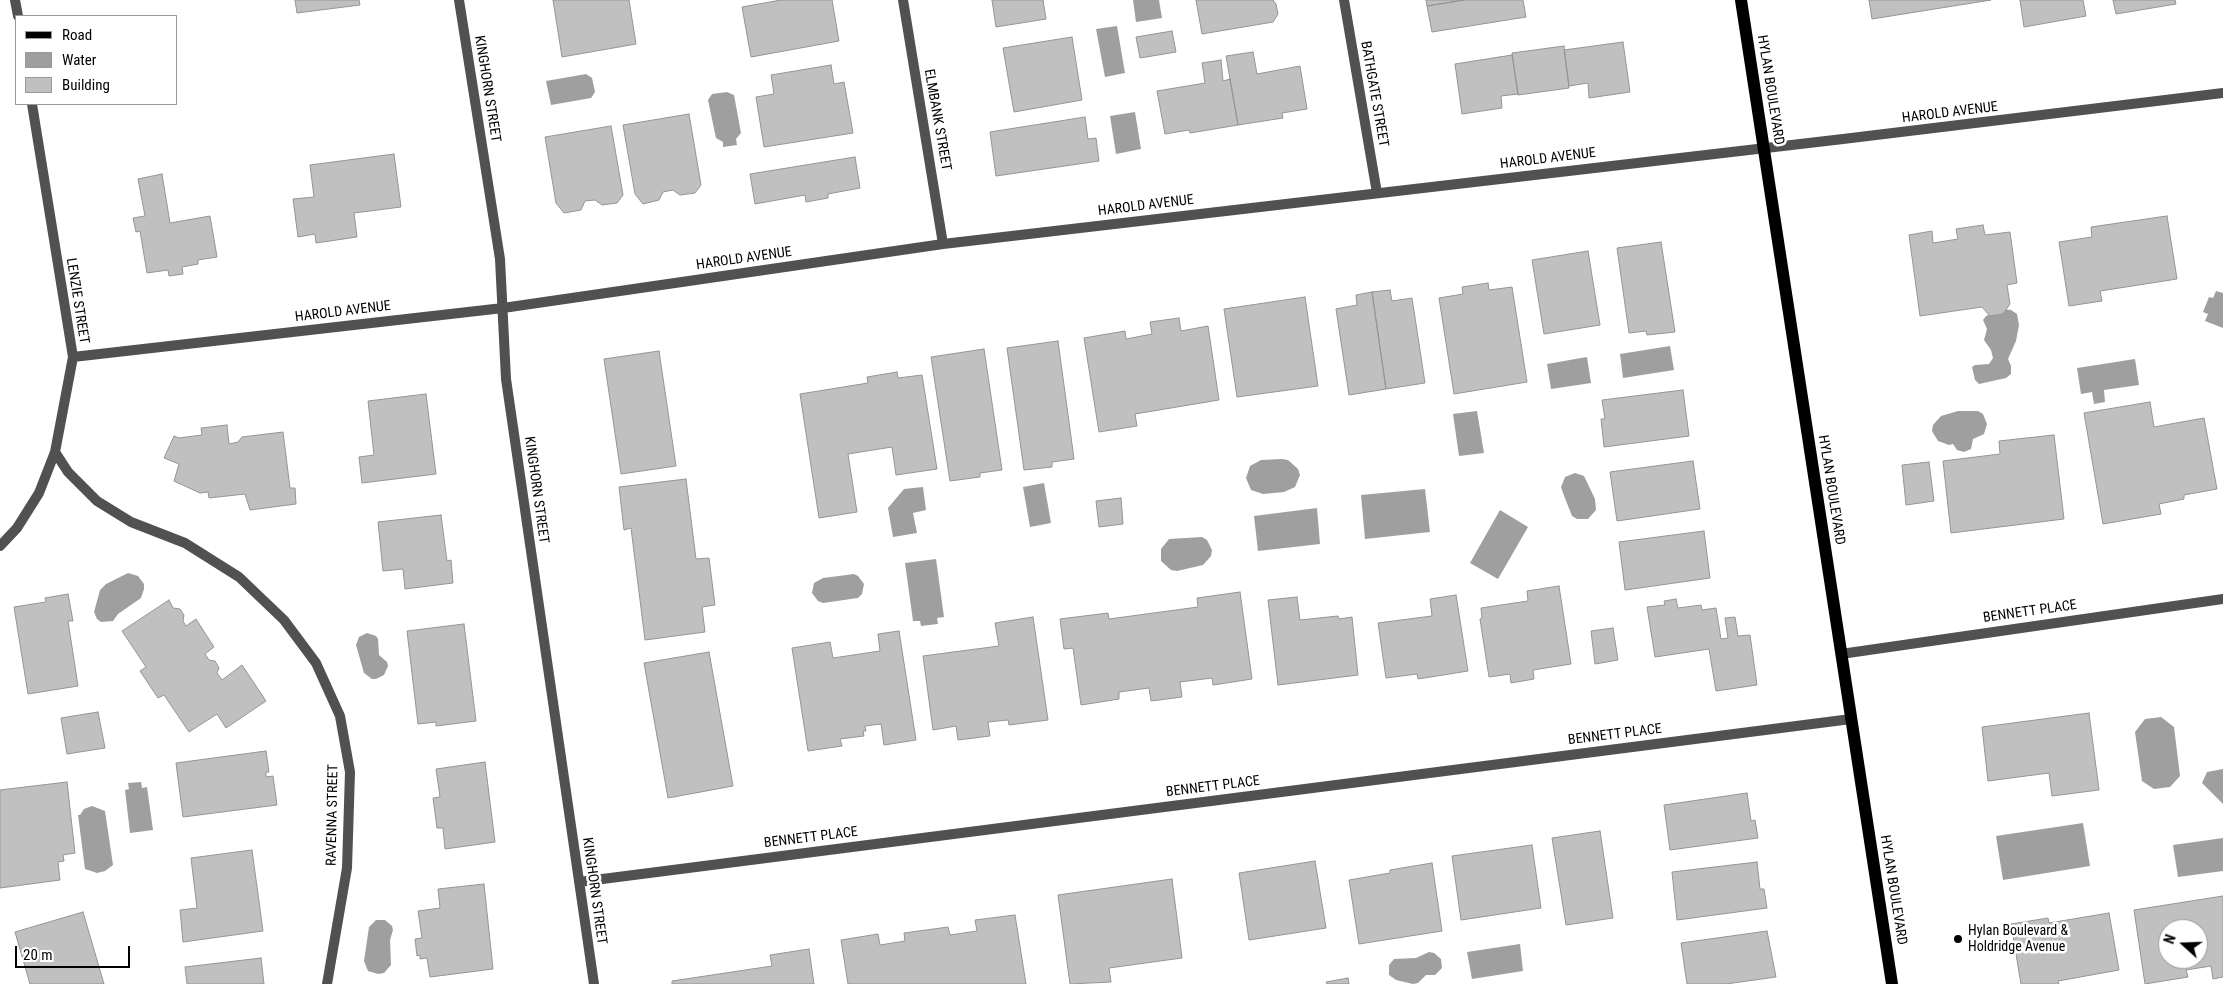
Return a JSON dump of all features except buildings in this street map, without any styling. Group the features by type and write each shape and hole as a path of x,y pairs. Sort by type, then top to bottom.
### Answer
{"main road":[{"name":"HYLAN BOULEVARD","path":"1741,0 1892,984"}],"street":[{"path":"15,0 18,15"},
{"name":"KINGHORN STREET","path":"459,0 500,259 506,379 594,984"},
{"name":"ELMBANK STREET","path":"903,0 943,244"},
{"name":"BATHGATE STREET","path":"1344,0 1377,193"},
{"name":"HAROLD AVENUE","path":"73,357 502,308 943,244 2223,93"},
{"name":"LENZIE STREET","path":"0,546 17,528 38,493 56,452 73,357 32,105"},
{"name":"RAVENNA STREET","path":"56,452 68,472 97,501 131,522 185,543 239,577 284,620 316,663 340,716 350,772 346,868 327,984"},
{"name":"BENNETT PLACE","path":"1841,654 2223,599"},
{"name":"BENNETT PLACE","path":"578,882 1851,718"}],"water":[{"path":"1133,0 1159,0 1162,18 1136,22"},
{"path":"1117,26 1125,73 1105,77 1096,29"},
{"path":"586,74 592,78 595,92 591,98 551,105 546,81"},
{"path":"727,92 734,95 741,133 736,139 737,145 723,147 723,142 716,138 708,100 712,94"},
{"path":"1135,112 1141,149 1116,154 1110,116"},
{"path":"2216,291 2223,293 2223,328 2205,321 2208,314 2203,312 2209,297 2213,298"},
{"path":"2002,309 2011,310 2017,314 2019,325 2016,341 2008,359 2011,366 2011,374 2006,378 1979,384 1975,380 1972,367 1989,364 1993,358 1991,350 1984,340 1987,329 1983,320 1986,316"},
{"path":"1670,346 1674,370 1623,378 1620,354"},
{"path":"1587,357 1591,383 1551,389 1547,364"},
{"path":"2135,359 2139,385 2104,390 2105,402 2094,404 2092,392 2081,394 2077,368"},
{"path":"1477,411 1484,453 1459,456 1453,414"},
{"path":"1958,411 1978,411 1983,414 1987,424 1984,434 1973,439 1971,449 1964,452 1957,450 1953,444 1949,445 1938,441 1932,431 1933,425 1941,416"},
{"path":"1261,460 1288,460 1298,469 1300,475 1295,487 1284,492 1263,494 1251,490 1246,478 1250,466"},
{"path":"1575,473 1584,476 1595,499 1596,510 1588,519 1577,519 1572,516 1561,487 1565,477"},
{"path":"1044,483 1051,523 1030,527 1023,487"},
{"path":"923,487 926,510 913,513 917,533 893,537 888,508 904,489"},
{"path":"1425,489 1430,532 1365,539 1361,495"},
{"path":"1317,508 1320,544 1258,551 1254,516"},
{"path":"1500,510 1528,527 1498,579 1470,563"},
{"path":"1202,537 1207,540 1212,550 1211,556 1203,565 1177,571 1171,570 1161,561 1161,549 1169,539"},
{"path":"936,559 944,617 937,618 938,624 921,626 920,621 913,621 905,563"},
{"path":"128,573 138,576 144,584 141,598 118,614 113,621 101,622 97,619 94,612 100,590 106,584"},
{"path":"854,574 864,584 862,594 858,598 823,603 818,601 812,593 814,583 823,578"},
{"path":"367,633 376,636 378,639 379,655 387,662 388,666 384,675 376,679 372,679 364,673 356,645 359,637"},
{"path":"2161,717 2174,727 2180,776 2170,787 2154,789 2142,781 2135,732 2145,719"},
{"path":"2223,769 2223,804 2202,783 2207,772"},
{"path":"141,782 142,788 147,787 153,830 130,833 125,790 129,789 128,783"},
{"path":"92,806 105,811 113,865 105,871 97,873 85,869 78,815 84,809"},
{"path":"2083,823 2090,866 2003,880 1996,836"},
{"path":"2223,838 2223,871 2178,877 2173,845"},
{"path":"376,920 385,920 392,926 393,930 390,940 391,965 384,973 378,974 368,971 364,961 369,927"},
{"path":"1520,944 1523,971 1472,979 1467,952"},
{"path":"1429,952 1434,953 1441,959 1442,968 1435,975 1426,975 1418,983 1413,984 1396,980 1389,975 1389,965 1394,959 1416,958"}],"place":[{"name":"Hylan Boulevard & Holdridge Avenue","path":"1958,939"}]}
